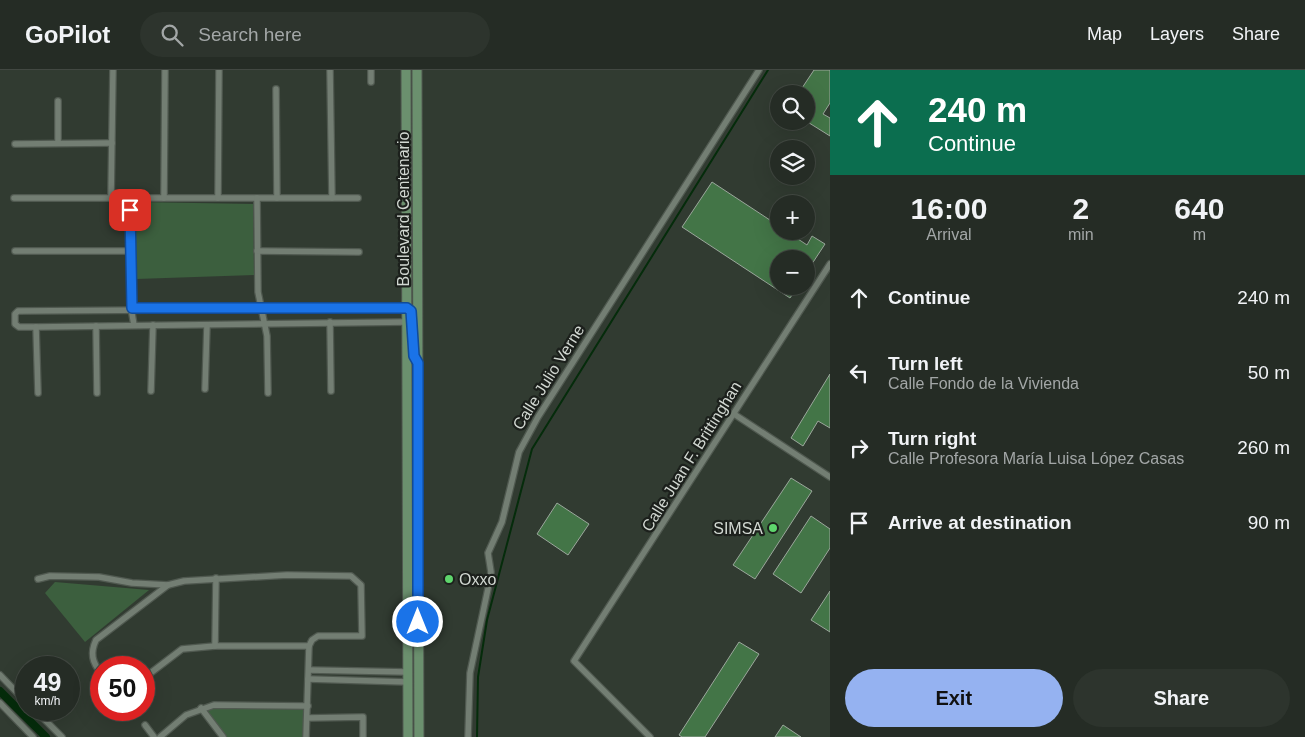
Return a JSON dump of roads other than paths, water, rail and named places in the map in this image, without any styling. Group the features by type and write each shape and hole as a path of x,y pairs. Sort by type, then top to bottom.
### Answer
{"main road":[{"name":"Boulevard Centenario","path":"406,70 408,737"},
{"name":"Boulevard Centenario","path":"417,70 419,737"},
{"path":"406,103 417,103"},
{"path":"407,308 413,315 414,356 418,363"},
{"path":"407,398 418,398"},
{"path":"408,672 413,679 419,737"}],"street":[{"path":"111,198 113,70"},
{"path":"164,198 165,70"},
{"path":"218,198 219,70"},
{"path":"330,70 332,198"},
{"path":"371,70 371,82"},
{"name":"Calle Julio Verne","path":"468,737 470,673 491,572 488,553 502,522 519,452 538,417 758,70"},
{"path":"276,89 277,198"},
{"path":"58,101 58,143"},
{"path":"15,144 112,143"},
{"path":"14,198 358,198"},
{"path":"130,198 130,251 134,326"},
{"path":"257,198 258,292 267,336 268,394"},
{"path":"15,251 130,251"},
{"path":"257,251 359,252"},
{"name":"Calle Juan F. Brittinghan","path":"650,737 574,661 830,264"},
{"path":"407,308 132,308 16,312 17,326 36,327 407,322"},
{"path":"330,322 331,391"},
{"path":"151,392 153,325"},
{"path":"205,389 204,354 207,325"},
{"path":"96,326 97,393"},
{"path":"36,327 38,393"},
{"path":"734,414 830,476"},
{"path":"92,656 96,640 168,585 184,580 287,575 351,576 357,579 363,592 362,636 318,636 312,640 310,646 306,737"},
{"path":"38,579 50,576 99,577 132,583 168,585"},
{"path":"215,646 216,578"},
{"path":"155,670 182,649 215,646 310,646"},
{"path":"309,670 408,672"},
{"path":"0,675 15,691"},
{"path":"308,679 408,682"},
{"path":"0,703 33,737"},
{"path":"160,737 186,715 201,708 214,705 308,706"},
{"path":"201,708 224,737"},
{"path":"307,718 363,717 363,737"},
{"path":"46,721 62,737"},
{"path":"145,725 154,737"}],"waterway":[{"path":"477,737 478,677 487,620 532,449 768,70"},
{"path":"0,691 46,737"}],"place":[{"name":"SIMSA","path":"773,528"},
{"name":"Oxxo","path":"449,579"}]}
